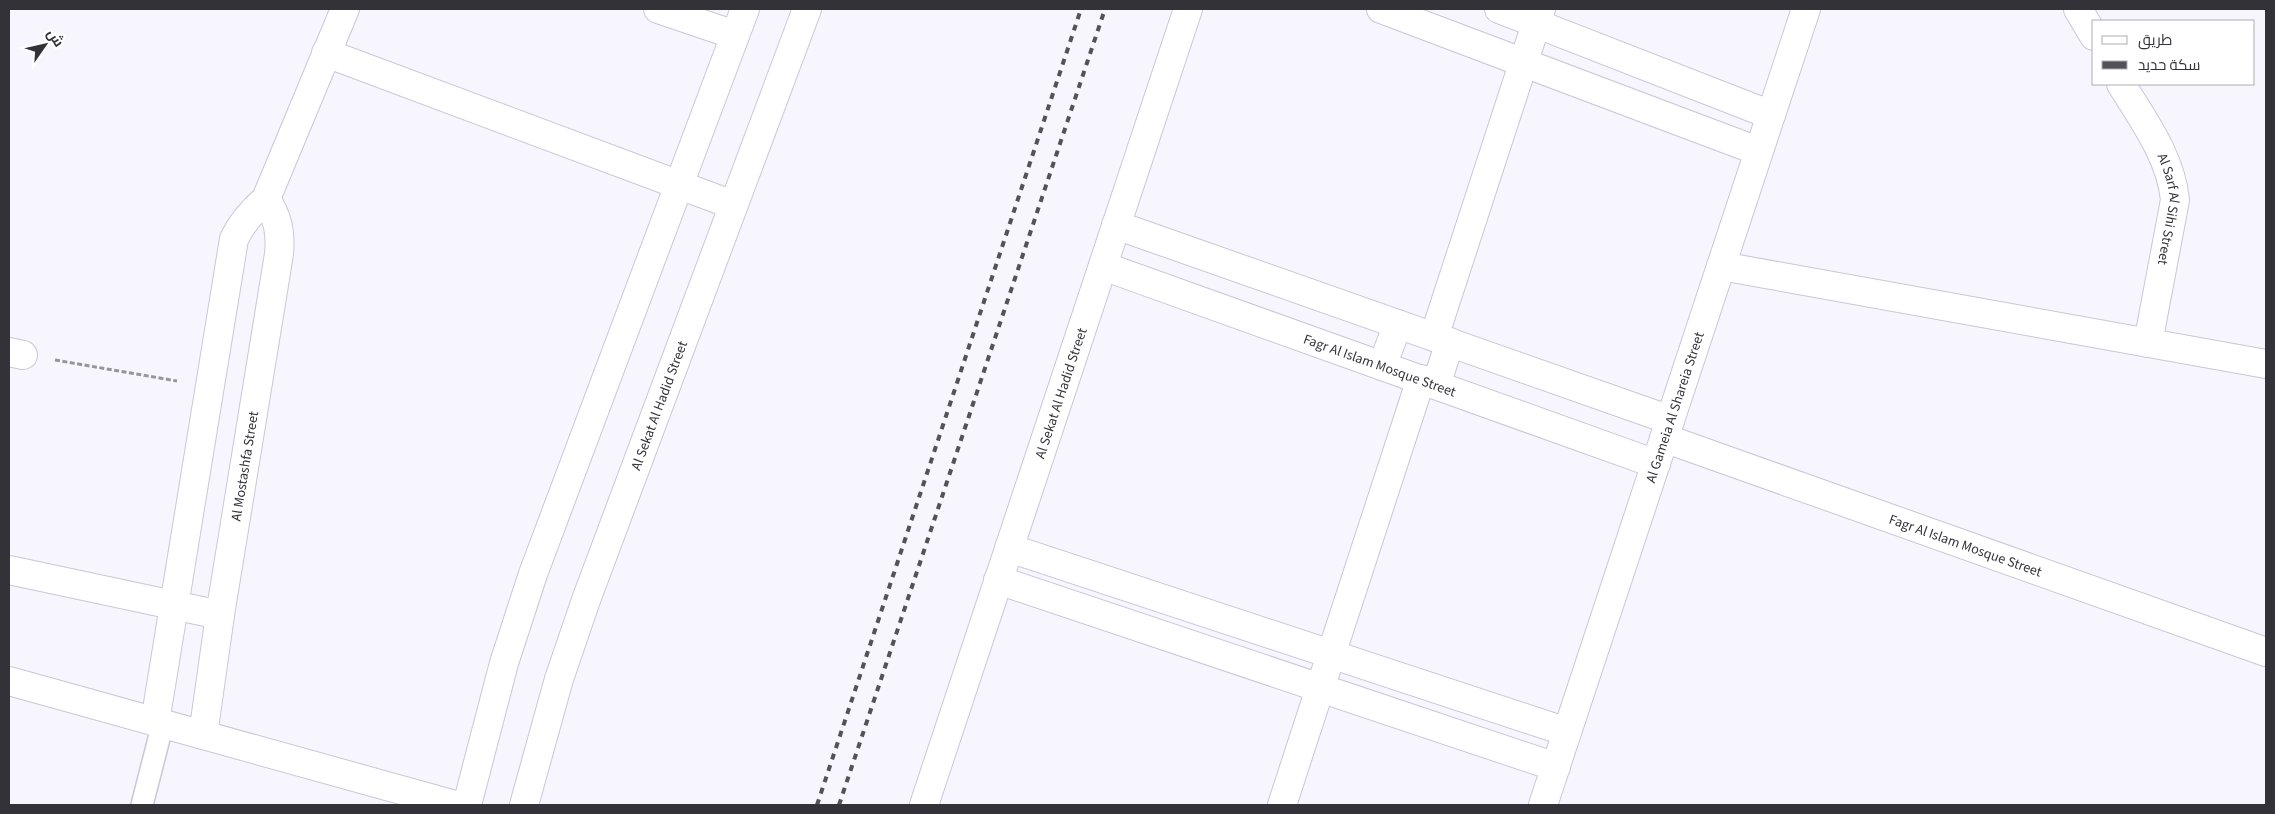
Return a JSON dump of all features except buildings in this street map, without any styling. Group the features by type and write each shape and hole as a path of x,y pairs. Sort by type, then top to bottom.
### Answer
{"street":[{"path":"159,722 174,605 234,239 242,224 266,199 345,9"},
{"path":"658,9 735,35"},
{"path":"467,805 504,663 533,574 745,9"},
{"name":"Al Sekat Al Hadid Street","path":"524,805 559,679 586,600 807,9"},
{"name":"Al Sekat Al Hadid Street","path":"924,805 1188,9"},
{"path":"1381,9 1758,151"},
{"path":"1499,9 1539,16 1771,115"},
{"name":"Al Gameia Al Shareia Street","path":"1543,805 1806,9"},
{"path":"2078,9 2092,33"},
{"path":"1282,805 1331,655 1442,340 1539,16"},
{"path":"326,52 734,205"},
{"name":"Al Sarf Al Sihi Street","path":"2122,85 2168,164 2175,200 2148,343"},
{"name":"Al Mostashfa Street","path":"203,735 220,615 279,254 281,236 277,218 266,199"},
{"name":"Fagr Al Islam Mosque Street","path":"1116,225 1442,340 1667,429 2266,652"},
{"name":"Fagr Al Islam Mosque Street","path":"1103,266 1656,464"},
{"path":"1721,266 2266,364"},
{"path":"1382,366 1398,324"},
{"path":"1009,548 1567,732"},
{"path":"9,570 220,615"},
{"path":"998,580 1556,767"},
{"path":"9,681 455,805"}],"lane":[{"path":"142,805 159,722"}],"path":[{"path":"16,354 209,387"}],"railway":[{"path":"817,805 1081,9"},
{"path":"839,805 1105,9"}]}
